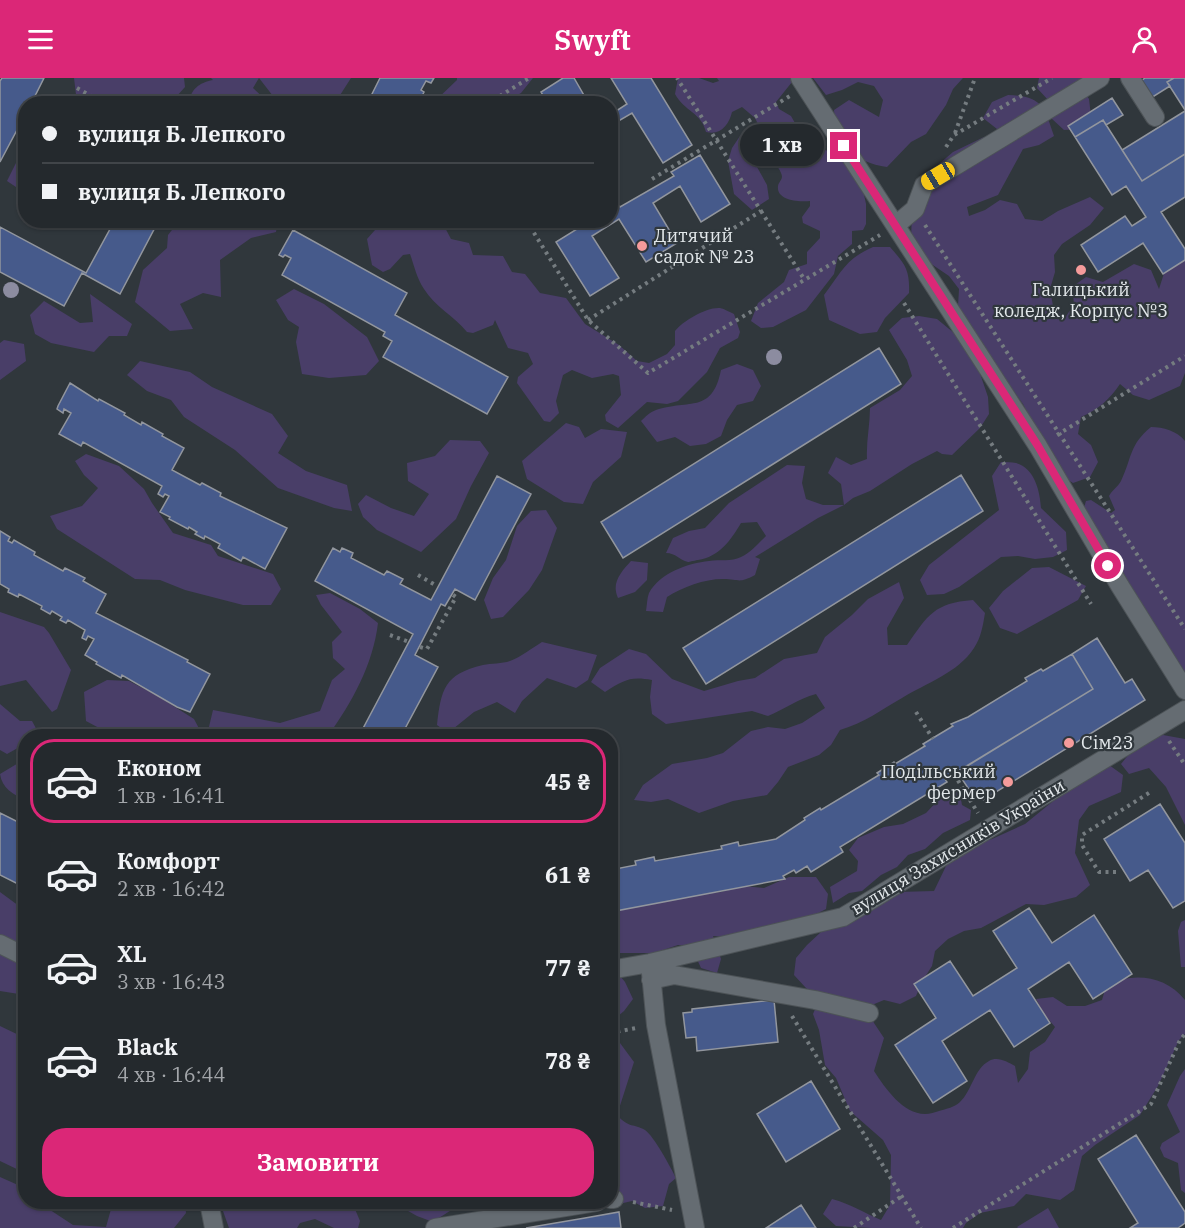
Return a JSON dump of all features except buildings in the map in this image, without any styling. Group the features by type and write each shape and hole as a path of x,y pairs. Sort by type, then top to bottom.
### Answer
{"street":[{"path":"896,225 915,209 924,185 1100,78"},
{"path":"1130,78 1155,117"},
{"path":"803,82 1038,446 1120,586 1185,690"},
{"name":"вулиця Захисників України","path":"618,970 650,972 843,917 1185,710"},
{"path":"0,944 18,953"},
{"path":"695,1228 656,1025 650,972 815,1000 869,1013"},
{"path":"211,1209 214,1228"},
{"path":"435,1228 552,1209"}],"path":[{"path":"500,96 529,78"},
{"path":"677,78 804,280"},
{"path":"954,135 975,78"},
{"path":"652,179 803,82"},
{"path":"77,88 91,96"},
{"path":"915,209 1185,629"},
{"path":"588,320 761,212"},
{"path":"531,228 588,320 648,373 896,225"},
{"path":"904,303 1090,604"},
{"path":"1038,446 1185,356"},
{"path":"418,575 437,586"},
{"path":"420,647 428,649 456,597 452,594"},
{"path":"390,635 409,642"},
{"path":"916,712 933,739"},
{"path":"1160,725 1185,765"},
{"path":"954,774 988,829"},
{"path":"1116,872 1099,872 1082,845 1082,835 1152,791"},
{"path":"779,994 921,1228"},
{"path":"618,1032 642,1028"},
{"path":"953,1228 1151,1104 1180,1040 1185,1034"},
{"path":"854,1228 902,1196"},
{"path":"618,1202 676,1211"}],"shaded area":[{"path":"74,78 184,78 185,87 177,96 76,96"},
{"path":"211,78 259,78 253,88 262,96 190,96 196,87 213,80"},
{"path":"259,78 351,78 339,96 273,96"},
{"path":"457,78 533,78 516,96 440,96"},
{"path":"678,78 699,78 713,83 719,81 717,78 792,78 792,82 776,102 779,109 791,116 804,139 847,161 863,190 866,224 863,230 852,231 852,244 838,256 834,274 806,310 773,327 761,328 751,321 758,303 784,282 789,270 807,264 807,252 820,238 820,231 803,223 802,217 810,206 810,201 790,200 781,195 778,191 782,177 780,170 773,163 762,158 757,161 757,167 767,185 769,199 752,210 734,194 728,161 732,148 740,136 758,124 755,118 742,107 732,112 729,121 720,131 706,132 697,116 683,105 675,94"},
{"path":"813,78 963,78 953,89 946,105 926,134 911,142 887,167 856,156 843,141 835,121 834,110 849,100 879,117 883,100 874,86 858,82 826,95"},
{"path":"1039,78 1086,78 1082,89 1089,99 1091,116 1080,129 1064,130 1051,118 1049,101 1037,88"},
{"path":"1008,95 1028,98 1040,105 1054,136 1039,145 1023,149 998,195 967,207 969,216 985,210 1000,200 1017,204 1025,219 1042,221 1090,197 1104,208 1090,225 1062,244 1054,255 1055,272 1050,289 1053,306 1065,318 1074,304 1072,287 1086,277 1103,282 1134,264 1151,270 1159,289 1166,267 1185,260 1185,373 1180,386 1149,400 1133,395 1120,384 1103,404 1081,417 1078,434 1091,445 1098,462 1090,477 1073,483 1059,474 1023,404 1001,378 958,306 959,289 949,276 921,257 911,242 912,208 934,181 939,164 953,152 984,137 1001,139 1013,128 997,129 983,118 992,102"},
{"path":"18,159 18,188 7,181"},
{"path":"174,228 277,228 276,232 251,238 220,260 221,297 203,293 180,304 193,329 170,331 135,302 143,270 167,248 168,235"},
{"path":"377,228 445,228 451,239 469,243 473,255 503,256 512,272 525,274 540,293 566,298 585,324 619,345 637,361 649,363 667,354 675,345 675,331 679,327 695,315 714,308 722,308 734,314 740,332 738,338 720,348 707,372 678,401 667,404 647,402 618,428 606,421 605,415 621,395 619,376 613,374 592,378 572,370 563,375 556,401 559,413 550,422 544,421 517,383 518,377 533,364 528,353 508,348 495,320 493,325 473,333 467,332 428,295 419,281 410,254 403,255 390,269 383,272 372,265 367,239"},
{"path":"873,247 890,247 899,258 906,268 909,293 885,318 877,332 860,334 829,320 824,295 856,256"},
{"path":"294,289 324,304 367,337 379,361 366,375 329,378 302,374 296,342 299,327 288,320 276,300"},
{"path":"90,294 132,324 127,336 109,336 94,352 51,343 35,334 30,315 44,301 80,323 93,322"},
{"path":"919,316 937,319 971,347 988,397 989,414 980,428 952,455 937,451 844,505 841,484 828,473 836,457 851,465 867,459 870,408 900,390 912,376 907,360 889,330 902,318"},
{"path":"4,340 24,344 26,361 0,380 0,343"},
{"path":"140,361 190,372 212,387 272,414 288,436 278,453 306,471 347,485 352,511 334,508 278,488 235,450 184,417 171,400 147,391 127,375"},
{"path":"737,364 753,370 761,386 753,401 737,405 727,420 721,436 706,444 690,446 675,437 657,442 641,421 643,419 656,410 705,399 717,384 721,370"},
{"path":"566,423 579,427 585,438 601,429 627,432 621,457 593,482 583,504 564,502 527,479 522,461"},
{"path":"1151,427 1170,430 1185,441 1185,672 1165,650 1135,602 1123,573 1107,557 1083,511 1086,501 1091,500 1111,513 1115,510 1109,496 1121,481 1135,446"},
{"path":"450,440 480,441 489,453 456,519 421,552 377,530 363,517 358,504 366,495 391,508 414,516 429,494 408,481 407,463 435,456"},
{"path":"86,454 119,466 144,489 173,533 211,545 218,556 273,574 281,589 271,605 243,605 185,590 160,580 135,579 57,529 50,516 82,506 98,488 84,475 75,461"},
{"path":"1001,462 1022,466 1032,475 1038,488 1041,508 1066,532 1067,550 1053,557 1035,559 1018,556 1001,557 959,587 944,594 927,595 920,580 929,565 999,510 992,476"},
{"path":"787,465 805,466 802,483 806,499 823,505 844,505 818,518 755,557 760,559 755,575 742,580 716,579 694,584 667,597 663,612 646,611 649,593 660,580 675,570 713,560 737,559 766,536 757,522 741,523 724,547 705,558 688,562 666,553 673,538 689,531 705,528 729,503"},
{"path":"546,510 557,528 542,570 529,590 503,617 491,619 484,600 493,578 506,560 517,526 531,511"},
{"path":"631,561 648,563 647,580 635,592 618,598 616,583"},
{"path":"1049,567 1086,586 1078,600 1017,634 1000,628 989,608 1003,591 1032,568"},
{"path":"899,582 904,598 887,628 888,645 907,645 933,612 949,604 973,600 985,613 976,644 967,657 951,671 857,724 840,730 831,745 819,755 788,767 767,795 733,801 699,813 668,799 651,802 634,800 643,785 672,764 723,753 751,731 768,727 785,729 802,723 825,708 816,694 768,716 752,711 666,724 652,714 650,697 652,680 638,678 627,680 605,692 591,682 600,668 629,649 646,654 672,679 704,691 755,678 784,659 817,653 825,637 868,599"},
{"path":"330,593 360,609 378,623 366,668 333,729 208,729 213,710 280,723 320,711 332,680 345,669 333,658 332,642 342,632 316,595"},
{"path":"0,612 44,627 71,670 57,709 52,712 26,680 0,686"},
{"path":"542,642 597,655 588,680 576,688 547,678 522,701 515,713 497,702 474,712 453,729 442,729 437,725 440,702 452,679 470,669 486,664 504,663"},
{"path":"107,680 129,681 194,719 199,729 101,729 86,721 84,692"},
{"path":"0,704 20,721 32,721 36,729 18,729 18,748 7,754 0,750"},
{"path":"1163,735 1185,739 1185,825 1166,787 1149,768 1129,774 1121,764 1138,743"},
{"path":"18,763 18,796 3,783 0,774"},
{"path":"1109,765 1123,775 1121,792 1089,806 1079,820 1075,853 1090,885 1076,897 1044,905 1026,904 981,928 964,931 948,939 935,951 932,966 916,996 900,1004 884,1000 867,1007 884,1038 874,1071 895,1099 909,1110 927,1114 950,1108 964,1097 980,1069 989,1061 1002,1060 1015,1066 1018,1083 1028,1069 1030,1052 1045,1042 1055,1027 1044,1014 1036,999 1053,997 1067,1006 1085,1006 1102,1000 1107,983 1139,977 1168,985 1185,1000 1185,1034 1179,1040 1158,1086 1140,1115 1082,1156 1074,1190 1060,1200 1026,1194 1014,1206 980,1213 963,1228 836,1226 823,1214 832,1199 881,1220 890,1205 891,1155 883,1140 850,1111 836,1078 825,1065 819,1030 813,1014 820,998 794,975 796,958 821,932 898,892 934,891 947,864 974,844 992,839 1025,824 1052,802 1076,777"},
{"path":"959,789 962,805 971,810 970,820 943,833 925,849 908,855 897,867 881,875 862,891 849,893 833,903 830,887 857,871 858,861 849,850 858,838 884,827 903,824 926,813 944,794"},
{"path":"789,877 816,877 828,894 826,909 797,924 741,938 713,936 721,959 717,973 701,968 691,946 678,945 654,953 618,953 618,902 721,892 743,886 764,888"},
{"path":"0,892 18,905 18,994 0,991"},
{"path":"1185,920 1185,967 1181,967 1178,931 1181,922"},
{"path":"618,973 633,999 618,1016"},
{"path":"0,1026 18,1035 18,1170 0,1161"},
{"path":"618,1042 634,1062 618,1112"},
{"path":"1185,1069 1185,1193 1181,1190 1178,1163 1164,1157 1160,1148 1162,1143 1180,1132 1167,1105"},
{"path":"618,1116 625,1122 649,1133 676,1178 669,1184 663,1206 645,1208 632,1201 619,1204"},
{"path":"0,1177 18,1185 18,1209 49,1209 73,1225 106,1227 111,1209 186,1209 186,1213 174,1228 0,1228"},
{"path":"1048,1208 1059,1228 1017,1227"},
{"path":"224,1209 355,1209 360,1221 358,1228 334,1228 315,1219 300,1223 297,1228 229,1228"},
{"path":"405,1209 454,1209 433,1222"}],"place":[{"name":"Дитячий садок № 23","path":"642,246"},
{"name":"Галицький коледж, Корпус №3","path":"1081,270"},
{"name":"Сім23","path":"1069,743"},
{"name":"Подільський фермер","path":"1008,782"}],"route":[{"path":"844,146 1038,446 1108,566"}]}
